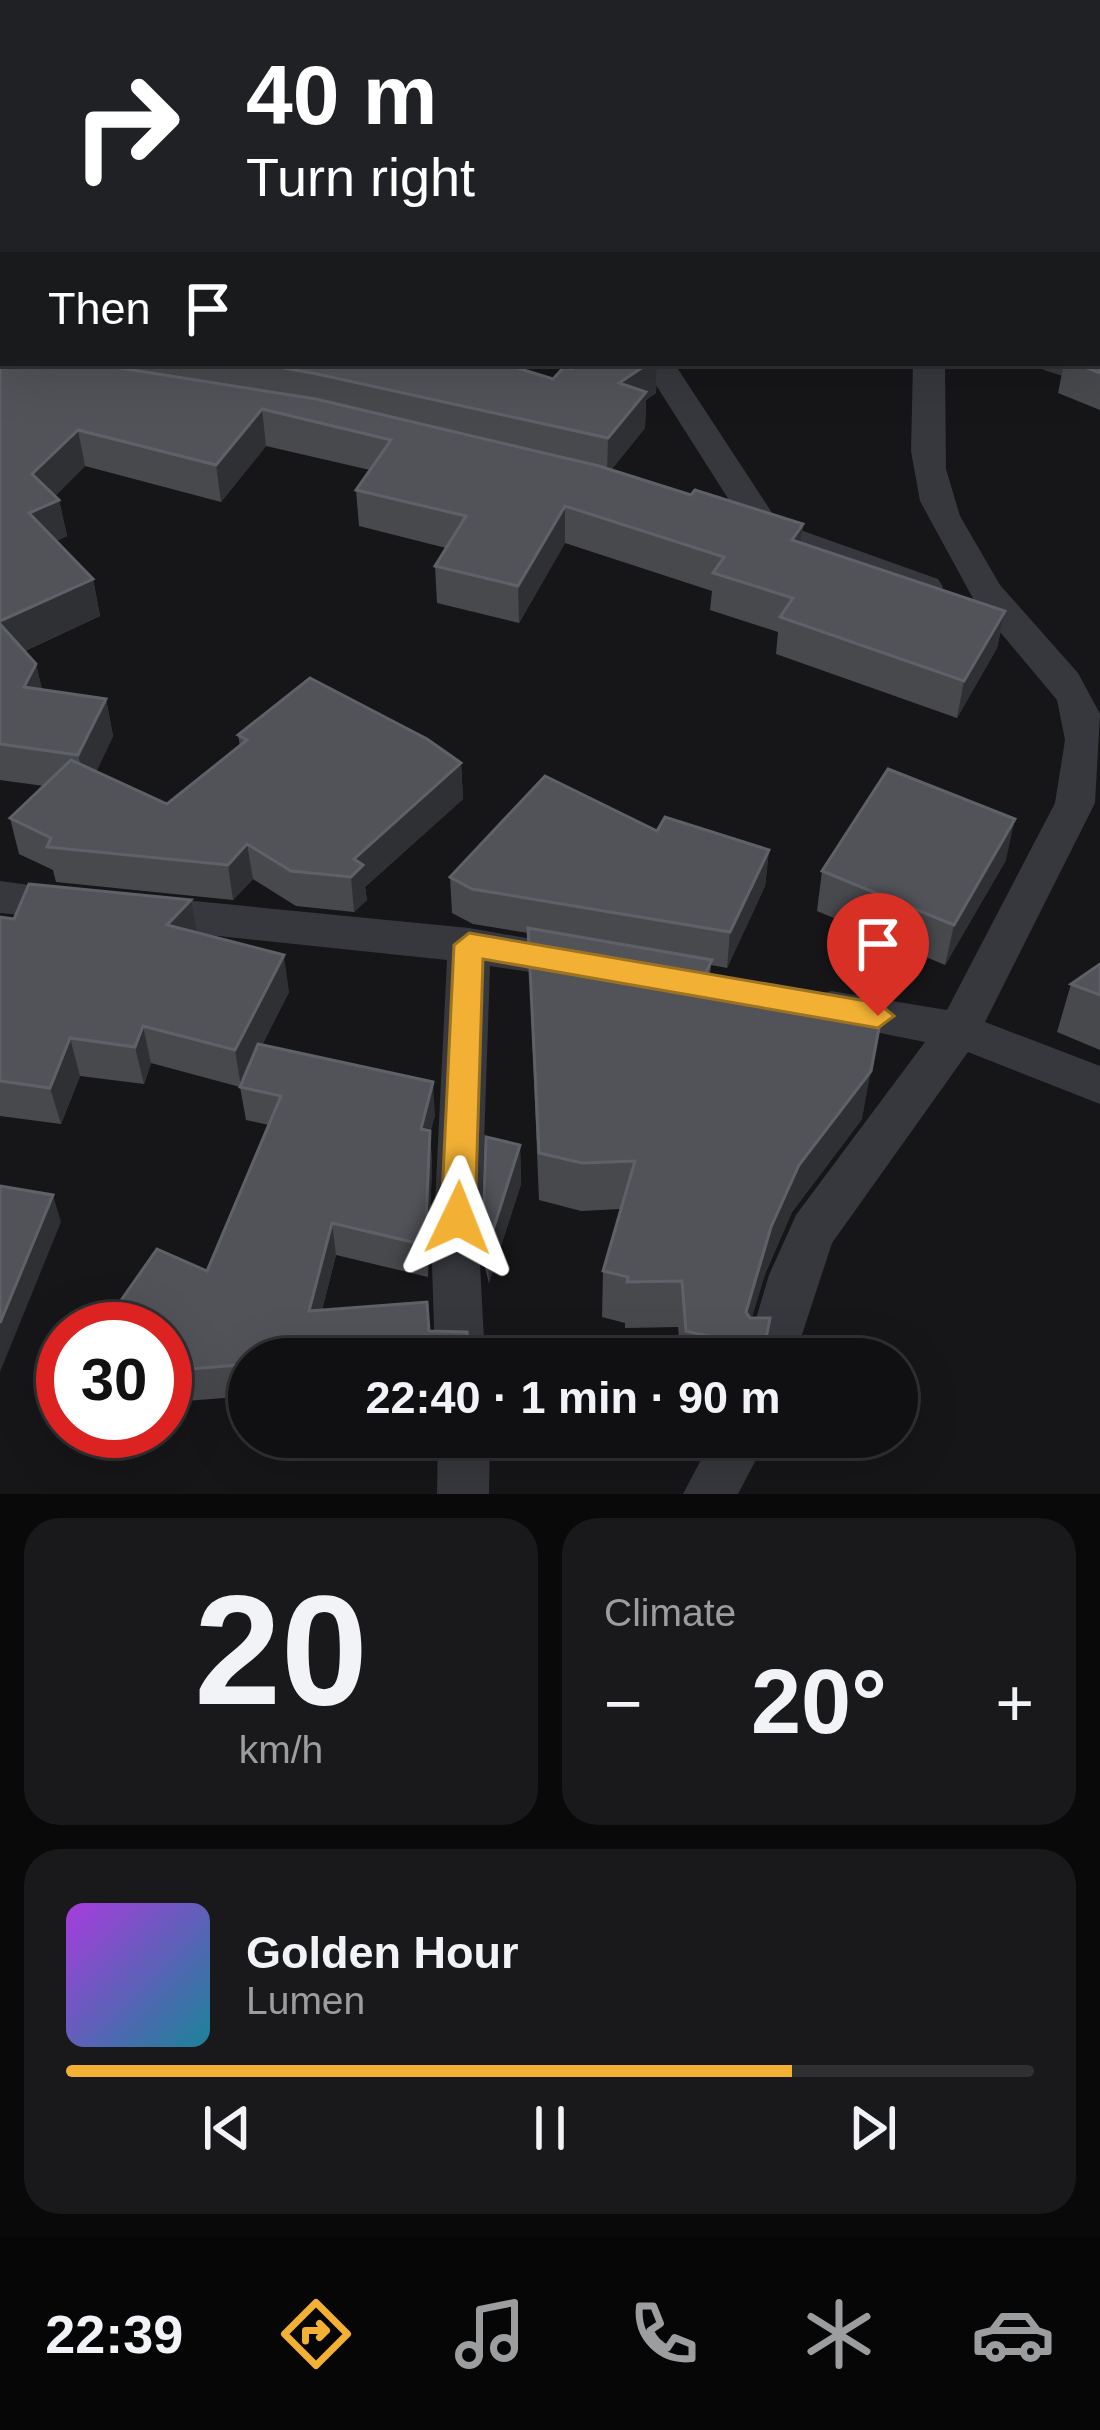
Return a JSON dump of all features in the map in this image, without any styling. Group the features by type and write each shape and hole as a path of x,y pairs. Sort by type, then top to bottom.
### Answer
{"street":[{"path":"660,366 764,529"},
{"path":"775,1338 793,1275 813,1230 959,1030 1075,803 1088,684 1058,668 1006,618 936,500 929,366"},
{"path":"1063,366 1100,378"},
{"path":"718,518 764,529 1006,618"},
{"path":"0,897 469,945 612,967"},
{"path":"459,1338 456,1264 469,945"},
{"path":"779,998 959,1030 1100,1085"},
{"path":"464,1458 464,1494"},
{"path":"710,1494 730,1458"}],"building":[{"path":"0,366 112,366 316,399 599,466 803,524 792,540 1005,611 964,681 780,617 793,598 713,573 724,557 565,506 518,586 435,566 466,516 356,490 391,440 262,409 216,465 78,430 32,474 59,500 29,513 93,579 0,621"},
{"path":"273,366 511,366 553,379 564,367 644,366 619,383 646,392 608,438"},
{"path":"0,624 36,664 24,687 106,699 78,755 0,744"},
{"path":"310,678 427,739 461,763 354,859 363,865 351,877 291,871 247,844 228,865 47,847 51,838 10,818 71,760 167,804 247,740 238,735"},
{"path":"888,769 1015,819 954,925 822,871"},
{"path":"545,776 657,831 665,817 769,850 730,932 472,889 450,877"},
{"path":"29,884 191,900 167,925 284,955 235,1050 143,1026 135,1047 70,1038 50,1088 0,1081 0,917 14,919"},
{"path":"528,928 712,960 705,974 882,1012 871,1071 799,1165 771,1227 746,1312 750,1318 770,1318 766,1338 716,1338 686,1331 682,1281 627,1282 628,1277 603,1271 635,1161 582,1163 539,1153"},
{"path":"1100,964 1100,995 1071,984"},
{"path":"258,1044 433,1082 421,1129 430,1131 425,1245 332,1223 309,1311 427,1302 429,1331 467,1332 467,1338 228,1338 228,1366 192,1369 192,1302 120,1302 157,1249 207,1271 281,1096 240,1087"},
{"path":"486,1137 520,1145 488,1246 483,1226"},
{"path":"0,1186 53,1195 0,1323"}],"route":[{"path":"458,1218 469,945 878,1016"}]}
